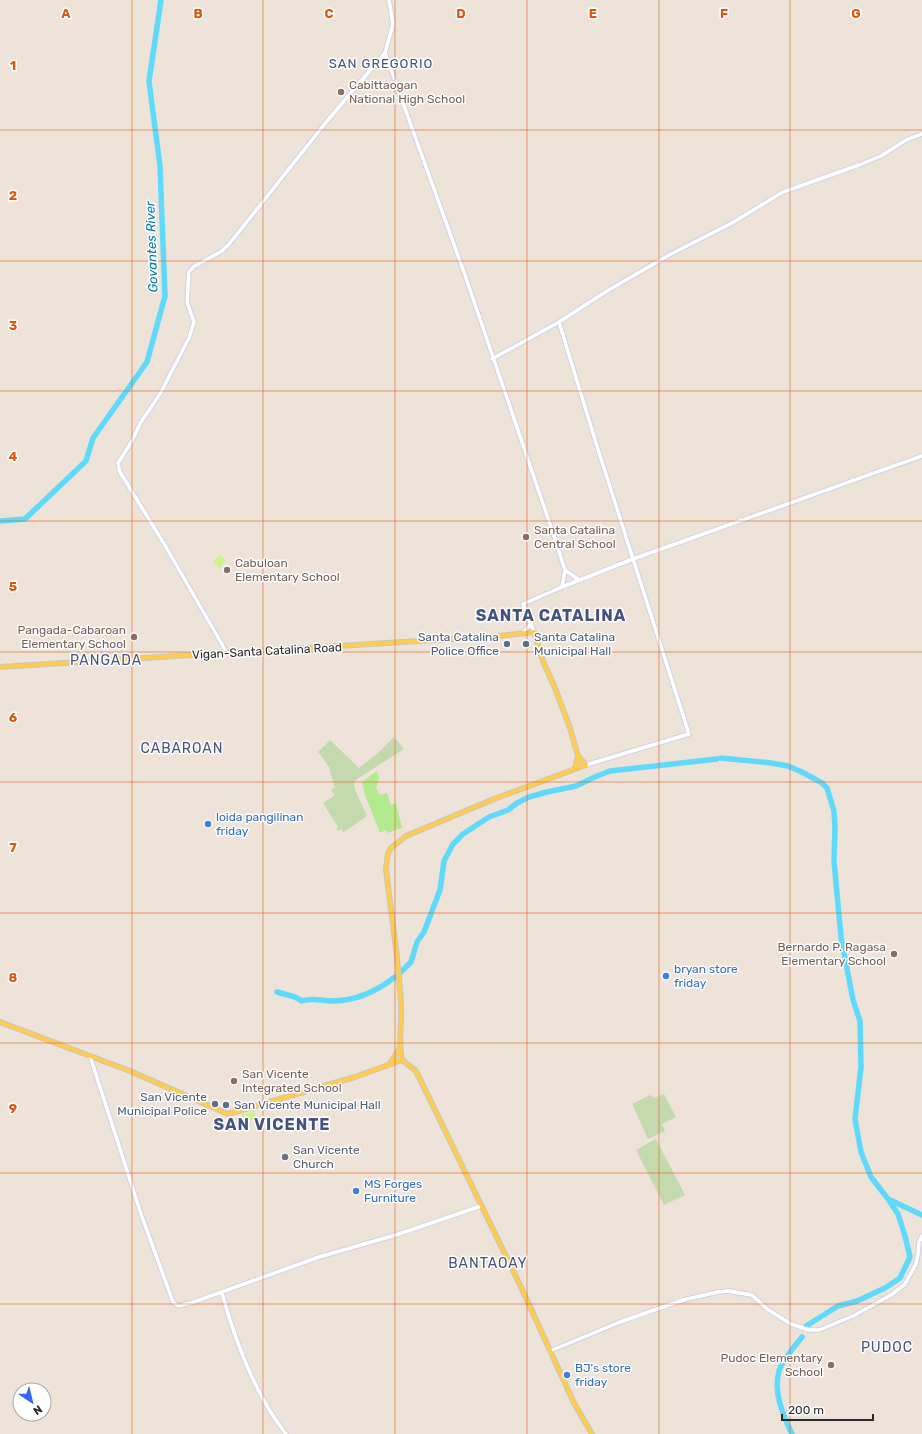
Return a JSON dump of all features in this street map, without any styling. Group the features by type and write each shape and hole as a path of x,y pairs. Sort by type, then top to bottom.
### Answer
{"main road":[{"name":"Vigan-Santa Catalina Road","path":"0,667 499,636 534,632"},
{"path":"534,632 543,661 570,728 578,756 586,765 494,799 406,836 391,848 388,853 386,869 401,1006 399,1049 402,1060 415,1070 418,1075 521,1287 574,1403 592,1434"},
{"path":"575,768 578,756"},
{"path":"0,1022 130,1071 228,1114 355,1077 402,1060"},
{"path":"389,1065 399,1049"}],"street":[{"path":"227,653 166,547 120,472 118,463 132,441 141,422 160,394 189,338 194,322 187,302 190,269 222,251 230,243 327,121 385,53 393,24 389,0"},
{"path":"385,53 464,275 565,570 562,586"},
{"path":"492,359 559,322 606,291 671,254 732,223 784,192 881,156 906,140 922,134"},
{"path":"559,322 689,734 586,765"},
{"path":"534,632 523,604 562,586 633,559 922,456"},
{"path":"565,570 578,580"},
{"path":"523,633 531,623"},
{"path":"90,1056 141,1214 173,1302 178,1306 222,1293 320,1257 399,1234 481,1206"},
{"path":"550,1351 620,1322 683,1300 728,1291 752,1295 770,1311 791,1324 810,1330 819,1330 853,1316 891,1295 905,1284 916,1264 919,1242 922,1236"},
{"path":"222,1293 239,1347 260,1392 277,1422 286,1434"}],"green space":[{"path":"219,555 226,560 220,568 213,563"},
{"path":"394,737 404,749 354,782 355,790 367,816 344,832 341,829 338,831 336,828 338,827 323,803 335,795 331,790 335,787 333,784 334,783 330,773 330,768 318,752 330,740 359,768 378,753"},
{"path":"377,771 379,778 376,788 380,795 387,793 391,805 396,803 402,828 388,833 386,830 380,833 365,795 362,782"},
{"path":"664,1094 676,1117 662,1124 665,1131 648,1139 632,1104 650,1095 654,1098"},
{"path":"254,1111 256,1118 244,1122 242,1115"},
{"path":"656,1139 685,1195 664,1205 636,1150"}],"waterway":[{"name":"Govantes River","path":"0,521 25,519 86,461 93,438 147,362 165,296 160,166 149,81 161,0"},
{"path":"721,758 788,766 822,783 827,788 834,811 834,861 841,937 853,1000 860,1021 861,1067 855,1119 861,1152 871,1177 888,1199 922,1215"},
{"path":"401,972 411,962 417,942 424,932 440,890 444,861 453,844 463,834 489,817 508,810 517,803 529,797 576,786 610,771 717,759"},
{"path":"277,992 295,997 302,1001 313,999 341,1001 373,991 395,977"},
{"path":"806,1326 838,1306 857,1301 885,1288 900,1278 910,1257 898,1214 888,1199"},
{"path":"792,1434 780,1403 777,1379 783,1362 802,1337"}],"place":[{"name":"Cabittaogan National High School","path":"341,92"},
{"name":"Santa Catalina Central School","path":"526,537"},
{"name":"Cabuloan Elementary School","path":"227,570"},
{"name":"Pangada-Cabaroan Elementary School","path":"134,637"},
{"name":"Santa Catalina Police Office","path":"507,644"},
{"name":"Santa Catalina Municipal Hall","path":"526,644"},
{"name":"loida pangilinan friday","path":"208,824"},
{"name":"Bernardo P. Ragasa Elementary School","path":"894,954"},
{"name":"bryan store friday","path":"666,976"},
{"name":"San Vicente Integrated School","path":"234,1081"},
{"name":"San Vicente Municipal Police","path":"215,1104"},
{"name":"San Vicente Municipal Hall","path":"226,1105"},
{"name":"San Vicente Church","path":"285,1157"},
{"name":"MS Forges Furniture","path":"356,1191"},
{"name":"Pudoc Elementary School","path":"831,1365"},
{"name":"BJ's store friday","path":"567,1375"}],"district":[{"name":"SAN GREGORIO","path":"381,63"},
{"name":"SANTA CATALINA","path":"551,615"},
{"name":"PANGADA","path":"106,660"},
{"name":"CABAROAN","path":"182,748"},
{"name":"SAN VICENTE","path":"272,1124"},
{"name":"BANTAOAY","path":"488,1263"},
{"name":"PUDOC","path":"887,1347"}]}
